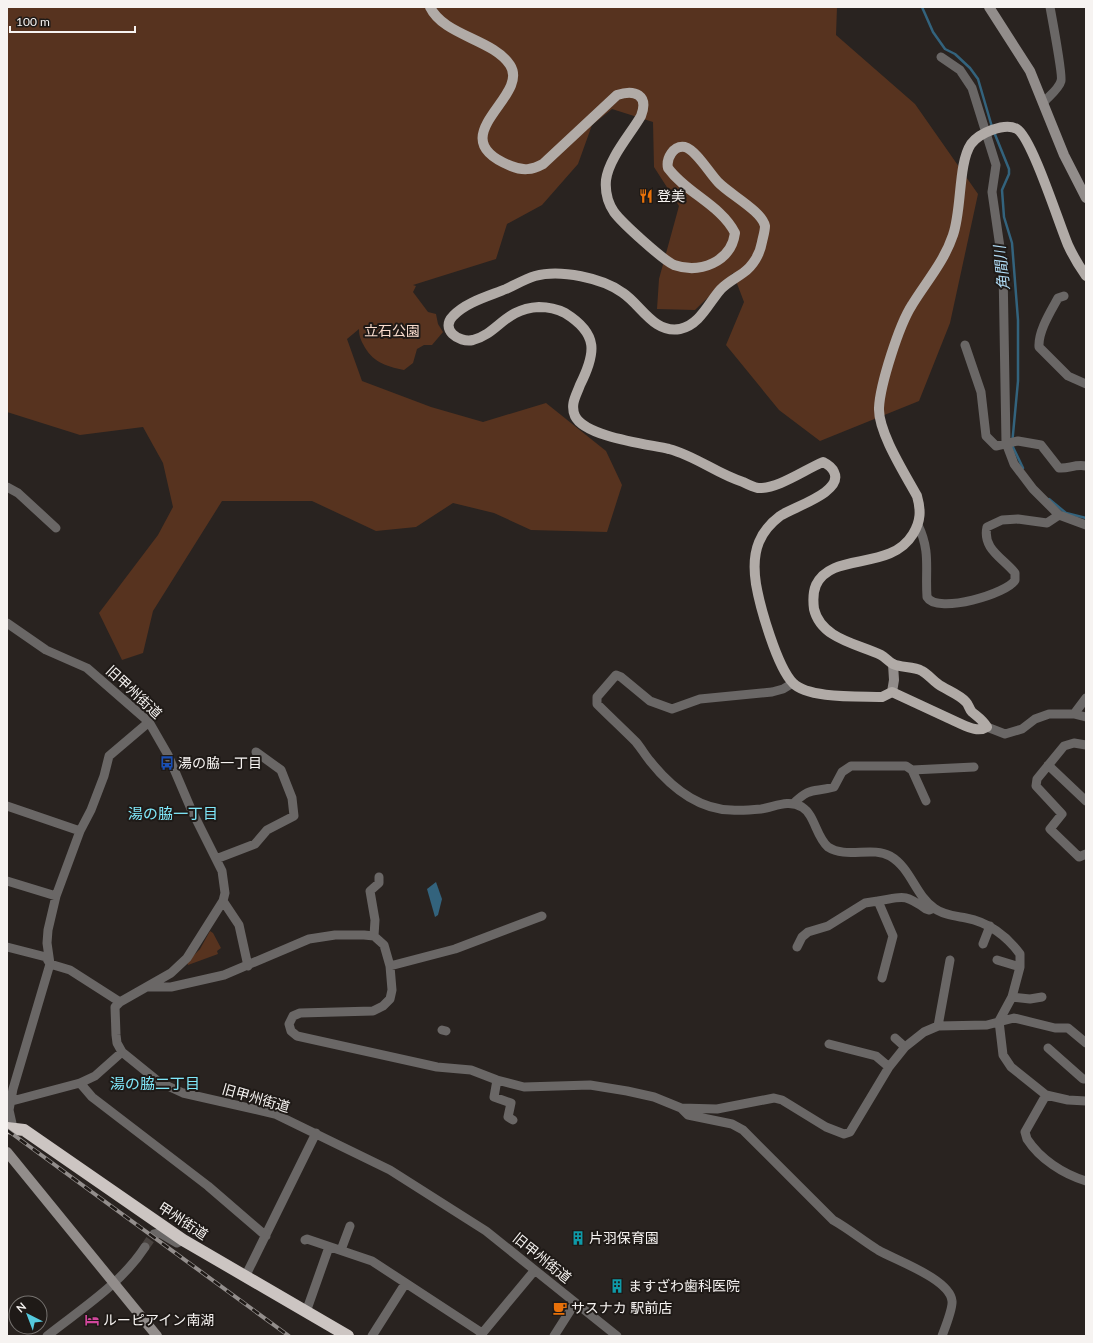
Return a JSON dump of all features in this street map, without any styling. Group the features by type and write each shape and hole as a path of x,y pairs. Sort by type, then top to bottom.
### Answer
{"highway":[{"name":"甲州街道","path":"10,1128 24,1130 183,1240 348,1336"}],"main road":[{"path":"430,7 440,20 501,56 510,65 514,73 512,84 487,122 482,136 485,146 492,156 520,169 527,170 539,166 617,95 628,91 637,94 643,101 645,107 642,116 612,166 606,179 606,194 614,212 663,259 683,267 697,268 710,265 720,260 731,249 735,233 731,225 722,216 668,168 669,157 677,148 684,147 694,152 723,188 754,211 762,219 765,227 761,249 754,262 746,271 724,286 701,315 683,328 673,330 657,324 649,319 629,297 615,288 574,275 558,273 535,276 472,304 455,314 448,323 450,332 458,338 473,340 488,333 512,314 522,309 544,307 559,310 586,330 592,342 592,356 574,397 573,405 576,418 584,426 598,432 688,455 736,480 758,488 776,484 822,462 826,463 833,470 836,476 832,487 825,493 780,515 770,525 759,542 755,563 756,584 774,650 793,684 809,692 882,697 892,692 973,729 982,729 987,727 978,716 971,711 966,702 937,684 921,670 892,664 881,655 847,642 830,631 821,623 815,613 812,601 816,586 822,576 836,567 889,555 900,549 910,538 918,525 919,505 882,428 879,409 880,401 898,333 911,306 944,256 953,237 958,220 967,153 976,139 999,128 1016,128 1026,140 1068,244 1086,276"}],"street":[{"path":"989,7 1030,71 1066,160 1086,198"},
{"path":"1043,103 1061,83 1062,76 1058,64 1050,7"},
{"path":"941,57 960,70 972,88 996,165 992,192 1003,268 1006,443 1018,470 1033,490 1059,515 1086,525"},
{"path":"1064,296 1058,298 1052,310 1038,341 1039,347 1068,376 1086,384"},
{"path":"965,345 981,392 986,436 996,446 1018,441 1041,445 1060,468 1066,469 1072,465 1086,466"},
{"path":"7,487 18,493 56,528"},
{"path":"918,525 923,536 928,562 927,597 929,601 935,603 957,605 1008,588 1015,580 1014,573 997,557 989,546 986,538 987,527 1002,520 1018,519 1047,523 1059,515"},
{"name":"旧甲州街道","path":"8,625 46,650 87,668 149,722 168,755 191,809 216,859 224,881 224,902"},
{"path":"892,664 894,680 892,692"},
{"path":"793,684 772,692 700,699 672,709 650,701 621,677 616,675 597,697 597,704 636,743 664,776 680,792 700,803 730,810 760,809 785,803 803,807 811,818 823,842 828,847 851,852 889,855 899,861 908,872 916,888 934,908 949,914 977,920 990,926 1003,935 1014,945 1020,954 1020,967 1012,997 999,1021 1003,1055 1001,1066"},
{"path":"1074,714 1086,698"},
{"path":"987,727 1005,734 1022,729 1035,719 1044,715 1074,714 1086,717"},
{"path":"10,1128 9,1110 12,1101 13,1089 50,964 47,942 48,930 56,896 80,831 102,783 109,756 149,722"},
{"path":"1086,745 1069,743 1064,746 1037,779 1036,786 1062,814 1050,828 1079,857 1086,854"},
{"path":"216,859 255,844 267,830 294,816 292,798 281,770 256,752"},
{"path":"1048,765 1086,801"},
{"path":"794,804 804,793 817,789 834,787 842,772 851,766 906,766 912,770 926,801"},
{"path":"912,770 974,767"},
{"path":"7,806 80,831"},
{"path":"374,936 375,920 370,891 379,883 379,877"},
{"path":"7,881 56,896"},
{"path":"797,947 802,937 808,932 828,926 865,903 878,902 896,897 904,897 926,909 929,910 934,908"},
{"path":"12,1101 80,1083 95,1076 122,1052 117,1043 114,1026 115,1007 120,1002 171,973 187,958 224,902 239,925 248,966"},
{"path":"878,902 893,936 882,978"},
{"path":"390,966 455,949 542,916"},
{"path":"983,944 990,926"},
{"path":"149,986 172,987 224,975 309,939 334,935 374,936 384,945 390,966 392,990 390,999 383,1006 373,1011 300,1013 293,1016 289,1024 291,1031 297,1036 437,1067 471,1070 497,1080 524,1087 590,1085 654,1097 681,1108 717,1109 774,1098 782,1100 826,1127 844,1134 850,1132 889,1067 905,1047 924,1032 938,1026 987,1025 1014,1018 1055,1028 1068,1028 1086,1043"},
{"path":"7,947 46,957 50,964 70,970 120,1002"},
{"path":"938,1026 950,960"},
{"path":"997,960 1020,967"},
{"path":"1012,997 1030,999 1042,997"},
{"path":"895,1038 905,1047"},
{"path":"829,1044 876,1056 889,1067"},
{"path":"1048,1048 1086,1080"},
{"name":"旧甲州街道","path":"122,1052 159,1082 182,1093 275,1114 390,1170 486,1231 616,1336"},
{"path":"1003,1055 1011,1067 1046,1095 1068,1100 1086,1101"},
{"path":"7,1079 13,1089"},
{"path":"497,1080 494,1097 511,1103 508,1117 512,1120"},
{"path":"80,1083 92,1097 208,1186 266,1236"},
{"path":"1046,1095 1025,1132 1026,1139 1056,1167 1074,1177 1086,1181"},
{"path":"681,1108 688,1115 732,1124 743,1130 832,1220 851,1229 878,1250 934,1279 947,1290 952,1301 942,1336"},
{"path":"245,1277 316,1133"},
{"path":"7,1152 157,1336"},
{"path":"341,1250 350,1226"},
{"path":"154,1234 160,1233 177,1242 183,1240"},
{"path":"305,1240 307,1239 372,1261 405,1284 484,1334 534,1271"},
{"path":"47,1336 134,1264 145,1247"},
{"path":"306,1312 329,1247"},
{"path":"372,1336 405,1284"},
{"path":"554,1336 575,1303"}],"green space":[{"name":"立石公園","path":"7,7 837,7 836,35 915,104 978,194 950,323 919,401 820,441 779,410 726,345 744,302 733,273 695,310 657,309 659,279 679,206 654,167 653,122 612,109 592,125 578,164 542,205 507,224 496,259 413,285 416,286 413,292 428,312 436,314 438,324 443,332 432,345 424,345 417,349 413,363 404,370 385,365 375,359 363,344 359,335 359,329 347,339 362,381 431,407 483,422 546,403 606,451 622,485 607,532 531,530 494,513 453,503 416,527 376,531 312,501 222,501 153,611 143,653 122,660 99,613 158,535 173,507 163,463 143,427 80,435 7,412"},
{"path":"210,931 213,933 221,948 217,951 218,954 188,965 187,962 200,949"}],"water":[{"path":"436,882 442,899 438,915 435,917 427,889"}],"waterway":[{"name":"角間川","path":"922,7 933,32 945,49 955,54 970,68 978,79 992,127"},
{"name":"角間川","path":"994,132 1009,169 1009,174 1002,190 1004,217 1012,243 1018,320 1018,381 1012,445 1023,468"},
{"name":"角間川","path":"1049,499 1066,513 1086,518"}],"tunnel":[{"path":"145,1247 154,1234"}],"railway":[{"path":"7,1130 289,1336"}],"place":[{"name":"登美","path":"646,196"},
{"name":"湯の脇一丁目","path":"167,763"},
{"name":"片羽保育園","path":"578,1238"},
{"name":"ますざわ歯科医院","path":"617,1286"},
{"name":"サスナカ 駅前店","path":"560,1308"},
{"name":"ルーピアイン南湖","path":"92,1320"}],"district":[{"name":"湯の脇一丁目","path":"173,814"},
{"name":"湯の脇二丁目","path":"155,1084"}]}
